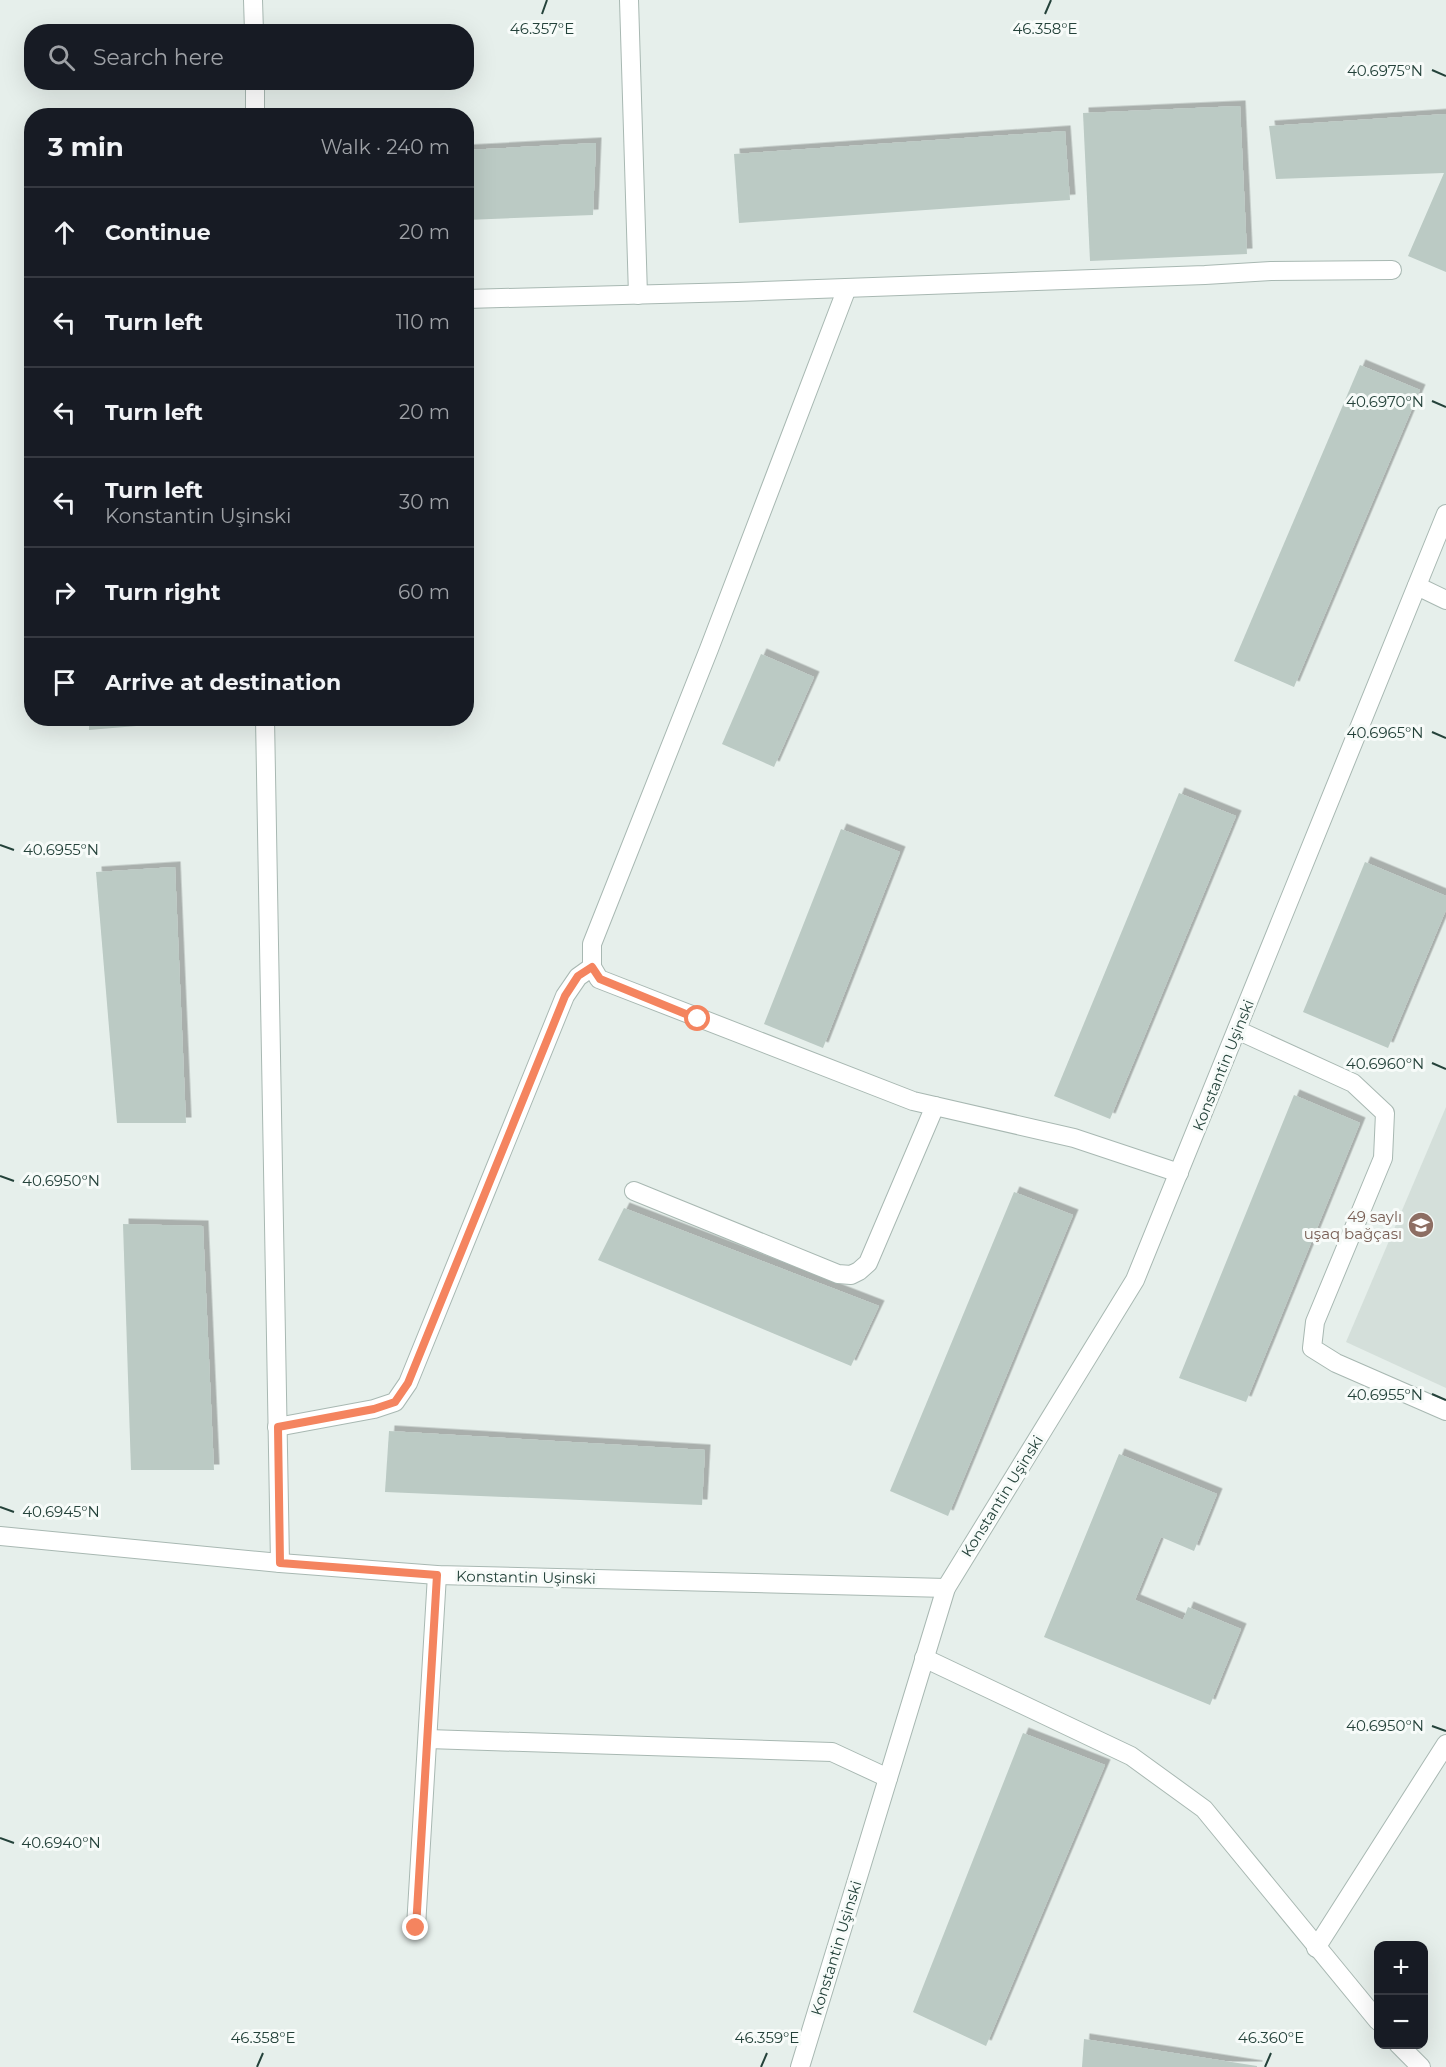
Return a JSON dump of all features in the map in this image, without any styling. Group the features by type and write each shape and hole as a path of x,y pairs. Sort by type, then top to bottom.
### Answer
{"street":[{"path":"253,0 254,24"},
{"path":"629,0 638,295"},
{"path":"255,90 255,108"},
{"path":"474,299 848,288 1271,271 1392,270"},
{"path":"848,288 710,649 595,937 591,954 592,967 600,979 903,1097 1074,1138 1179,1173"},
{"name":"Konstantin Uşinski","path":"800,2067 946,1588 1136,1280 1446,514"},
{"path":"1417,586 1446,600"},
{"path":"265,726 280,1563"},
{"path":"278,1427 374,1409 395,1402 408,1383 565,996 578,976 592,967"},
{"path":"1237,1030 1353,1083 1384,1113 1383,1158 1315,1322 1312,1348 1336,1364 1446,1411"},
{"path":"634,1191 799,1259 838,1274 851,1275 868,1263 935,1106"},
{"name":"Konstantin Uşinski","path":"0,1536 280,1563 437,1575 946,1588"},
{"path":"416,1928 437,1575"},
{"path":"924,1658 1131,1756 1204,1809 1374,2017"},
{"path":"428,1739 832,1752 888,1778"},
{"path":"1316,1948 1446,1744"},
{"path":"1403,2049 1421,2067"}],"shaded area":[{"name":"49 saylı uşaq bağçası","path":"1446,1107 1446,1388 1346,1342"}],"building":[{"path":"1240,106 1247,254 1090,261 1083,113"},
{"path":"1446,114 1446,272 1408,256 1444,173 1276,179 1269,126"},
{"path":"1065,131 1070,200 739,223 734,154"},
{"path":"596,143 593,215 474,220 474,150"},
{"path":"1360,365 1420,390 1294,687 1234,661"},
{"path":"761,654 814,677 774,767 722,744"},
{"path":"89,726 136,726 89,730"},
{"path":"1179,793 1236,816 1110,1119 1054,1096"},
{"path":"841,829 900,852 823,1048 764,1024"},
{"path":"1365,862 1446,896 1446,910 1388,1048 1303,1012"},
{"path":"175,867 186,1123 117,1123 96,872"},
{"path":"1294,1095 1360,1123 1246,1402 1179,1378"},
{"path":"1014,1192 1073,1215 948,1516 890,1491"},
{"path":"624,1208 879,1306 851,1366 598,1260"},
{"path":"123,1224 203,1226 214,1470 131,1470"},
{"path":"389,1431 705,1450 702,1505 385,1492"},
{"path":"1119,1454 1217,1494 1194,1551 1161,1537 1135,1600 1183,1620 1188,1607 1241,1629 1210,1705 1044,1637"},
{"path":"1023,1733 1105,1765 986,2046 913,2012"},
{"path":"1084,2039 1257,2066 1257,2067 1082,2067"}],"place":[{"name":"49 saylı uşaq bağçası","path":"1421,1225"}],"route":[{"path":"416,1928 437,1575 280,1563 278,1427 374,1409 395,1402 408,1383 565,996 578,976 592,967 600,979 698,1019"}]}
